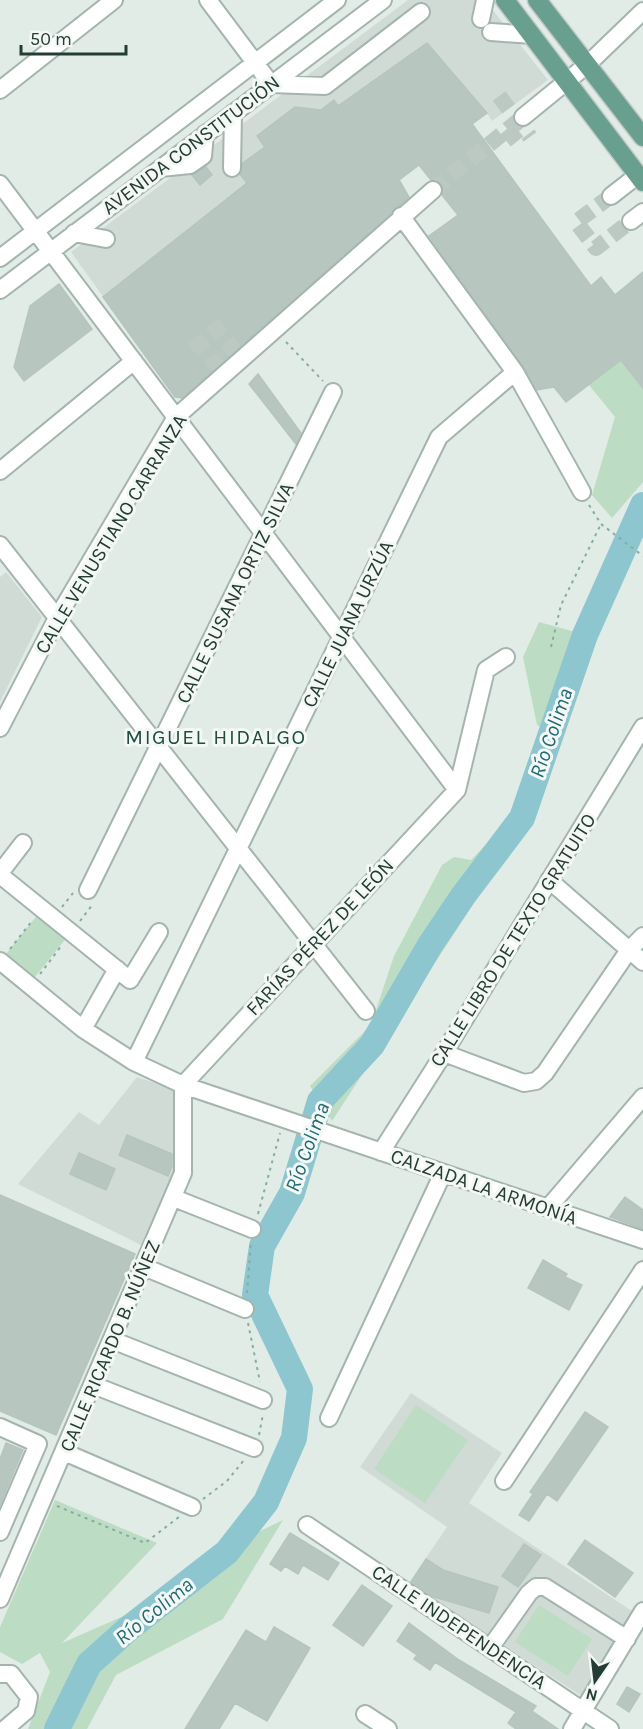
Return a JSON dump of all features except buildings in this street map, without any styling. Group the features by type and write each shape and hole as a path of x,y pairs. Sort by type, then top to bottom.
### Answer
{"main road":[{"path":"505,0 641,178"},
{"path":"537,0 643,137"}],"street":[{"path":"0,90 114,0"},
{"path":"208,0 271,84 325,86 422,12"},
{"name":"AVENIDA CONSTITUCIÓN","path":"0,258 336,0"},
{"name":"AVENIDA CONSTITUCIÓN","path":"0,290 383,0"},
{"path":"485,0 486,25 532,35"},
{"path":"523,117 588,64 643,11"},
{"path":"314,52 308,69 315,80 325,86"},
{"path":"231,168 233,113"},
{"path":"611,196 641,178"},
{"path":"0,184 457,790"},
{"name":"CALLE VENUSTIANO CARRANZA","path":"0,728 57,618 176,417 433,190"},
{"path":"401,216 515,372 582,492"},
{"path":"74,233 106,239"},
{"path":"0,471 134,362"},
{"name":"CALLE JUANA URZÚA","path":"134,1062 439,437 515,372"},
{"name":"CALLE SUSANA ORTIZ SILVA","path":"88,890 333,392"},
{"path":"0,545 366,1011"},
{"path":"457,790 486,670 506,657"},
{"name":"CALLE LIBRO DE TEXTO GRATUITO","path":"381,1152 643,728"},
{"name":"FARÍAS PÉREZ DE LEÓN","path":"183,1085 457,790"},
{"path":"23,843 0,874 130,980 159,932"},
{"path":"549,880 643,962"},
{"path":"444,1053 524,1083 536,1081 545,1073 630,951 643,936"},
{"path":"0,961 83,1029 134,1062 183,1085"},
{"path":"83,1029 117,969"},
{"name":"CALZADA LA ARMONÍA","path":"183,1085 643,1240"},
{"name":"CALLE RICARDO B. NÚÑEZ","path":"0,1599 183,1173 183,1085"},
{"path":"548,1208 643,1097"},
{"path":"329,1418 443,1173"},
{"path":"174,1198 252,1229"},
{"path":"144,1267 246,1309"},
{"path":"504,1481 643,1270"},
{"path":"112,1340 263,1400"},
{"path":"93,1384 254,1449"},
{"path":"0,1532 38,1444 1,1431"},
{"path":"64,1452 192,1507"},
{"name":"CALLE INDEPENDENCIA","path":"307,1526 610,1729"},
{"path":"490,1648 529,1593 536,1587 545,1587 627,1639"},
{"path":"572,1729 643,1611"},
{"path":"0,1674 11,1674 29,1697 26,1711 5,1729"},
{"path":"365,1714 388,1729"}],"path":[{"path":"274,330 333,392"},
{"path":"582,492 601,524 643,556"},
{"path":"551,647 561,605 601,524"},
{"path":"0,961 42,909"},
{"path":"43,1500 145,1542 192,1507"}],"shaded area":[{"path":"408,0 485,0 548,80 492,121 487,113 473,124 511,176 458,215 419,165 400,180 410,198 182,398 175,397 71,252"},
{"path":"6,572 42,617 0,702 0,577"},
{"path":"137,1077 178,1091 178,1170 143,1246 18,1184 79,1112 99,1125"},
{"path":"411,1393 502,1453 469,1503 635,1613 590,1692 580,1695 409,1583 447,1527 360,1467"}],"green space":[{"path":"621,360 643,388 643,482 612,518 592,495 615,417 589,385"},
{"path":"539,622 590,636 594,645 561,739 537,725 523,657"},
{"path":"498,832 517,837 332,1121 310,1086 371,1025 394,956 442,865 454,857 471,860"},
{"path":"39,913 68,936 35,977 6,954"},
{"path":"416,1405 468,1440 425,1503 374,1469"},
{"path":"55,1500 157,1543 62,1643 135,1611 212,1554 283,1520 223,1619 116,1675 87,1729 28,1729 50,1672 40,1653 22,1664 0,1652 0,1627"},
{"path":"539,1605 592,1639 568,1676 515,1642"}],"waterway":[{"name":"Río Colima","path":"57,1729 89,1664 128,1629 227,1552 266,1502 294,1438 300,1389 255,1295 262,1246 292,1193 320,1101 372,1045 430,945 463,896 522,818 585,635 643,505"}],"tunnel":[{"path":"499,96 530,137"},
{"path":"433,190 523,117"},
{"path":"507,129 519,144"},
{"path":"611,196 576,222 596,248 631,221"},
{"path":"212,323 241,359"},
{"path":"194,339 224,374"}],"district":[{"name":"MIGUEL HIDALGO","path":"216,737"}]}
